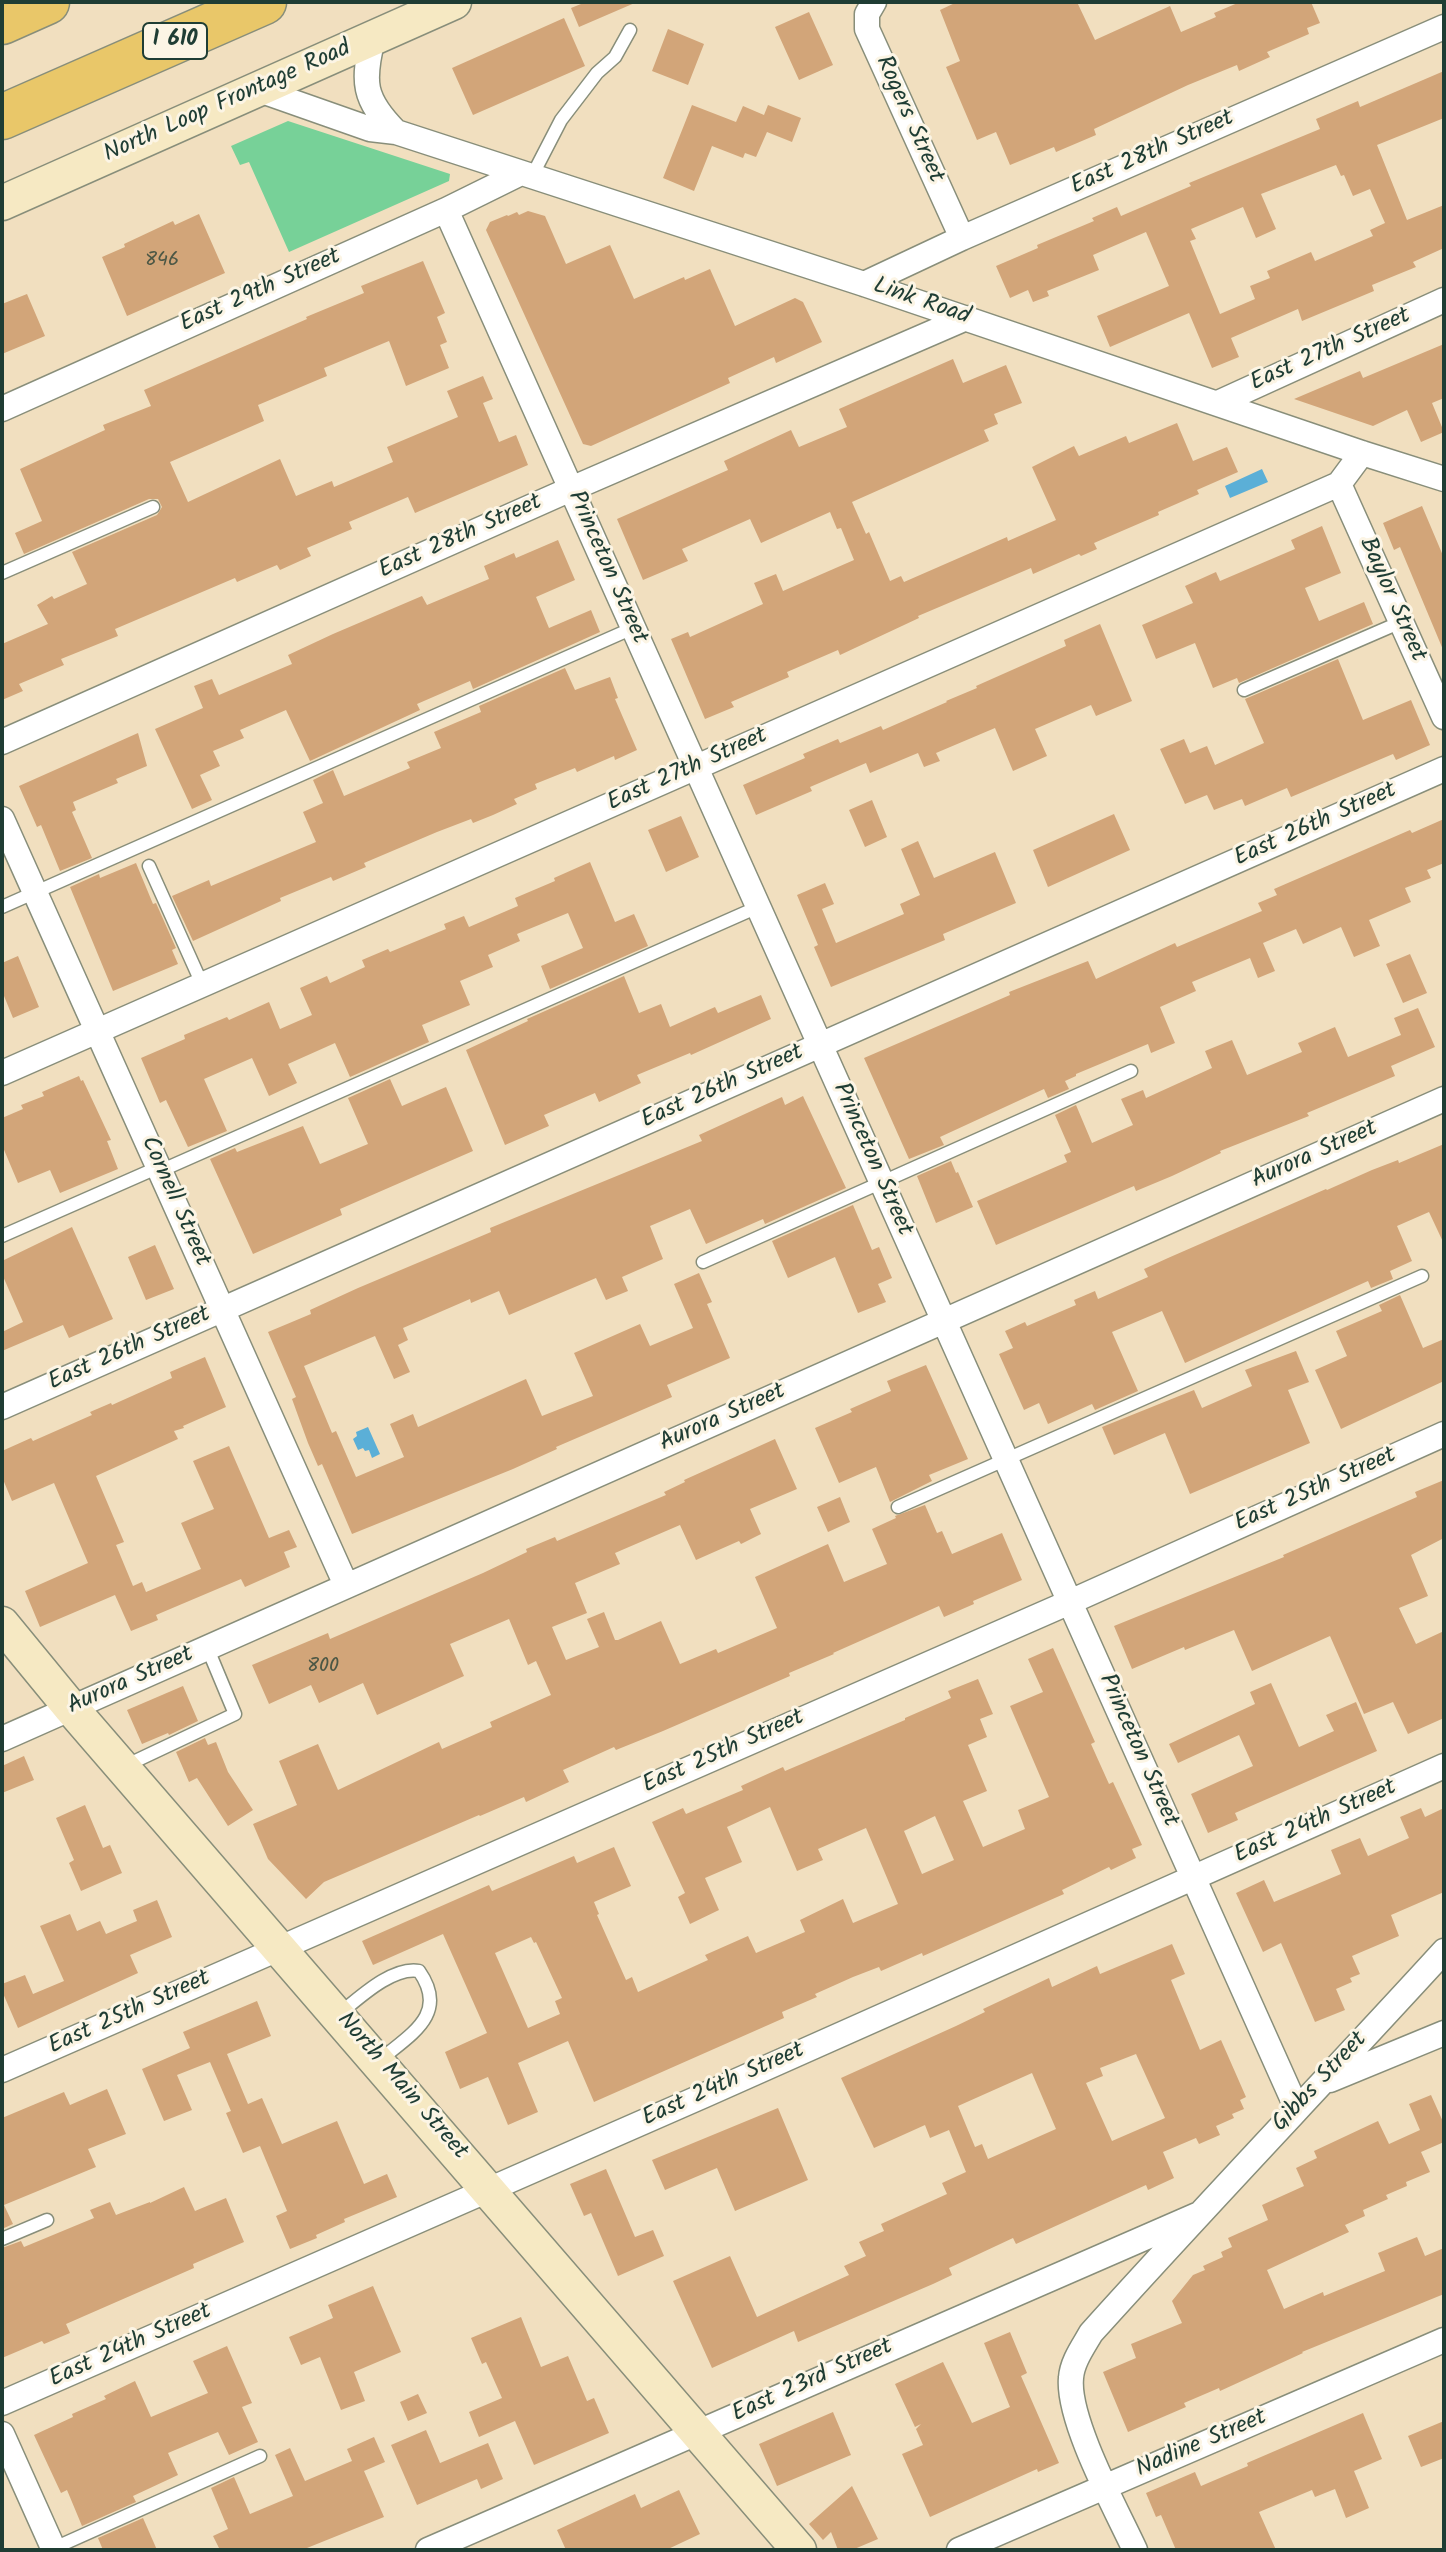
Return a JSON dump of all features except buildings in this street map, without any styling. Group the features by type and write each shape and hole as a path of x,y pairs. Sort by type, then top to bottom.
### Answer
{"highway":[{"path":"2,22 47,2"},
{"name":"I 610","path":"2,117 264,2"},
{"path":"2,125 87,80"}],"main road":[{"name":"North Loop Frontage Road","path":"2,203 454,2"},
{"name":"North Main Street","path":"2,1624 71,1708 799,2550"}],"street":[{"name":"Rogers Street","path":"874,2 867,14 867,29 962,238"},
{"name":"East 28th Street","path":"864,284 1444,27"},
{"path":"373,38 365,73 366,89 374,108 396,132"},
{"name":"Link Road","path":"259,90 370,129 396,132 864,284 1444,479"},
{"name":"East 29th Street","path":"2,409 525,176"},
{"name":"Princeton Street","path":"446,210 1297,2109"},
{"name":"East 27th Street","path":"1218,403 1444,300"},
{"name":"East 28th Street","path":"2,742 571,489 966,318"},
{"name":"East 27th Street","path":"2,1073 1339,484 1362,453"},
{"name":"Baylor Street","path":"1339,484 1444,717"},
{"name":"East 26th Street","path":"2,1407 1444,769"},
{"name":"Cornell Street","path":"2,819 346,1585"},
{"name":"Aurora Street","path":"2,1739 1444,1099"},
{"name":"East 25th Street","path":"2,2070 1070,1602 1444,1434"},
{"name":"East 24th Street","path":"2,2403 1444,1766"},
{"name":"Gibbs Street","path":"1135,2550 1077,2423 1071,2396 1071,2375 1079,2352 1091,2333 1197,2215 1324,2083 1444,1951"},
{"path":"1324,2083 1444,2033"},
{"name":"East 23rd Street","path":"428,2550 1197,2215"},
{"name":"Nadine Street","path":"959,2550 1444,2340"},
{"path":"2,2434 52,2549"}],"lane":[{"path":"525,176 561,120 597,73 615,57 630,30"},
{"path":"2,573 153,507"},
{"path":"1244,690 1401,622"},
{"path":"2,907 633,628"},
{"path":"149,866 202,984"},
{"path":"2,1236 758,907"},
{"path":"703,1262 1131,1071"},
{"path":"898,1507 1422,1276"},
{"path":"123,1767 235,1714 207,1647"},
{"path":"338,2015 376,1985 410,1970 419,1971 426,1982 431,2005 428,2016 422,2025 379,2062"},
{"path":"2,2239 47,2220"},
{"path":"52,2549 260,2456"}],"green space":[{"path":"288,121 450,174 449,181 289,252 249,162 240,165 231,146"}],"water":[{"path":"1262,469 1268,482 1230,498 1225,486"},
{"path":"368,1427 380,1454 372,1458 369,1450 358,1450 353,1439 357,1436 356,1432"}]}
